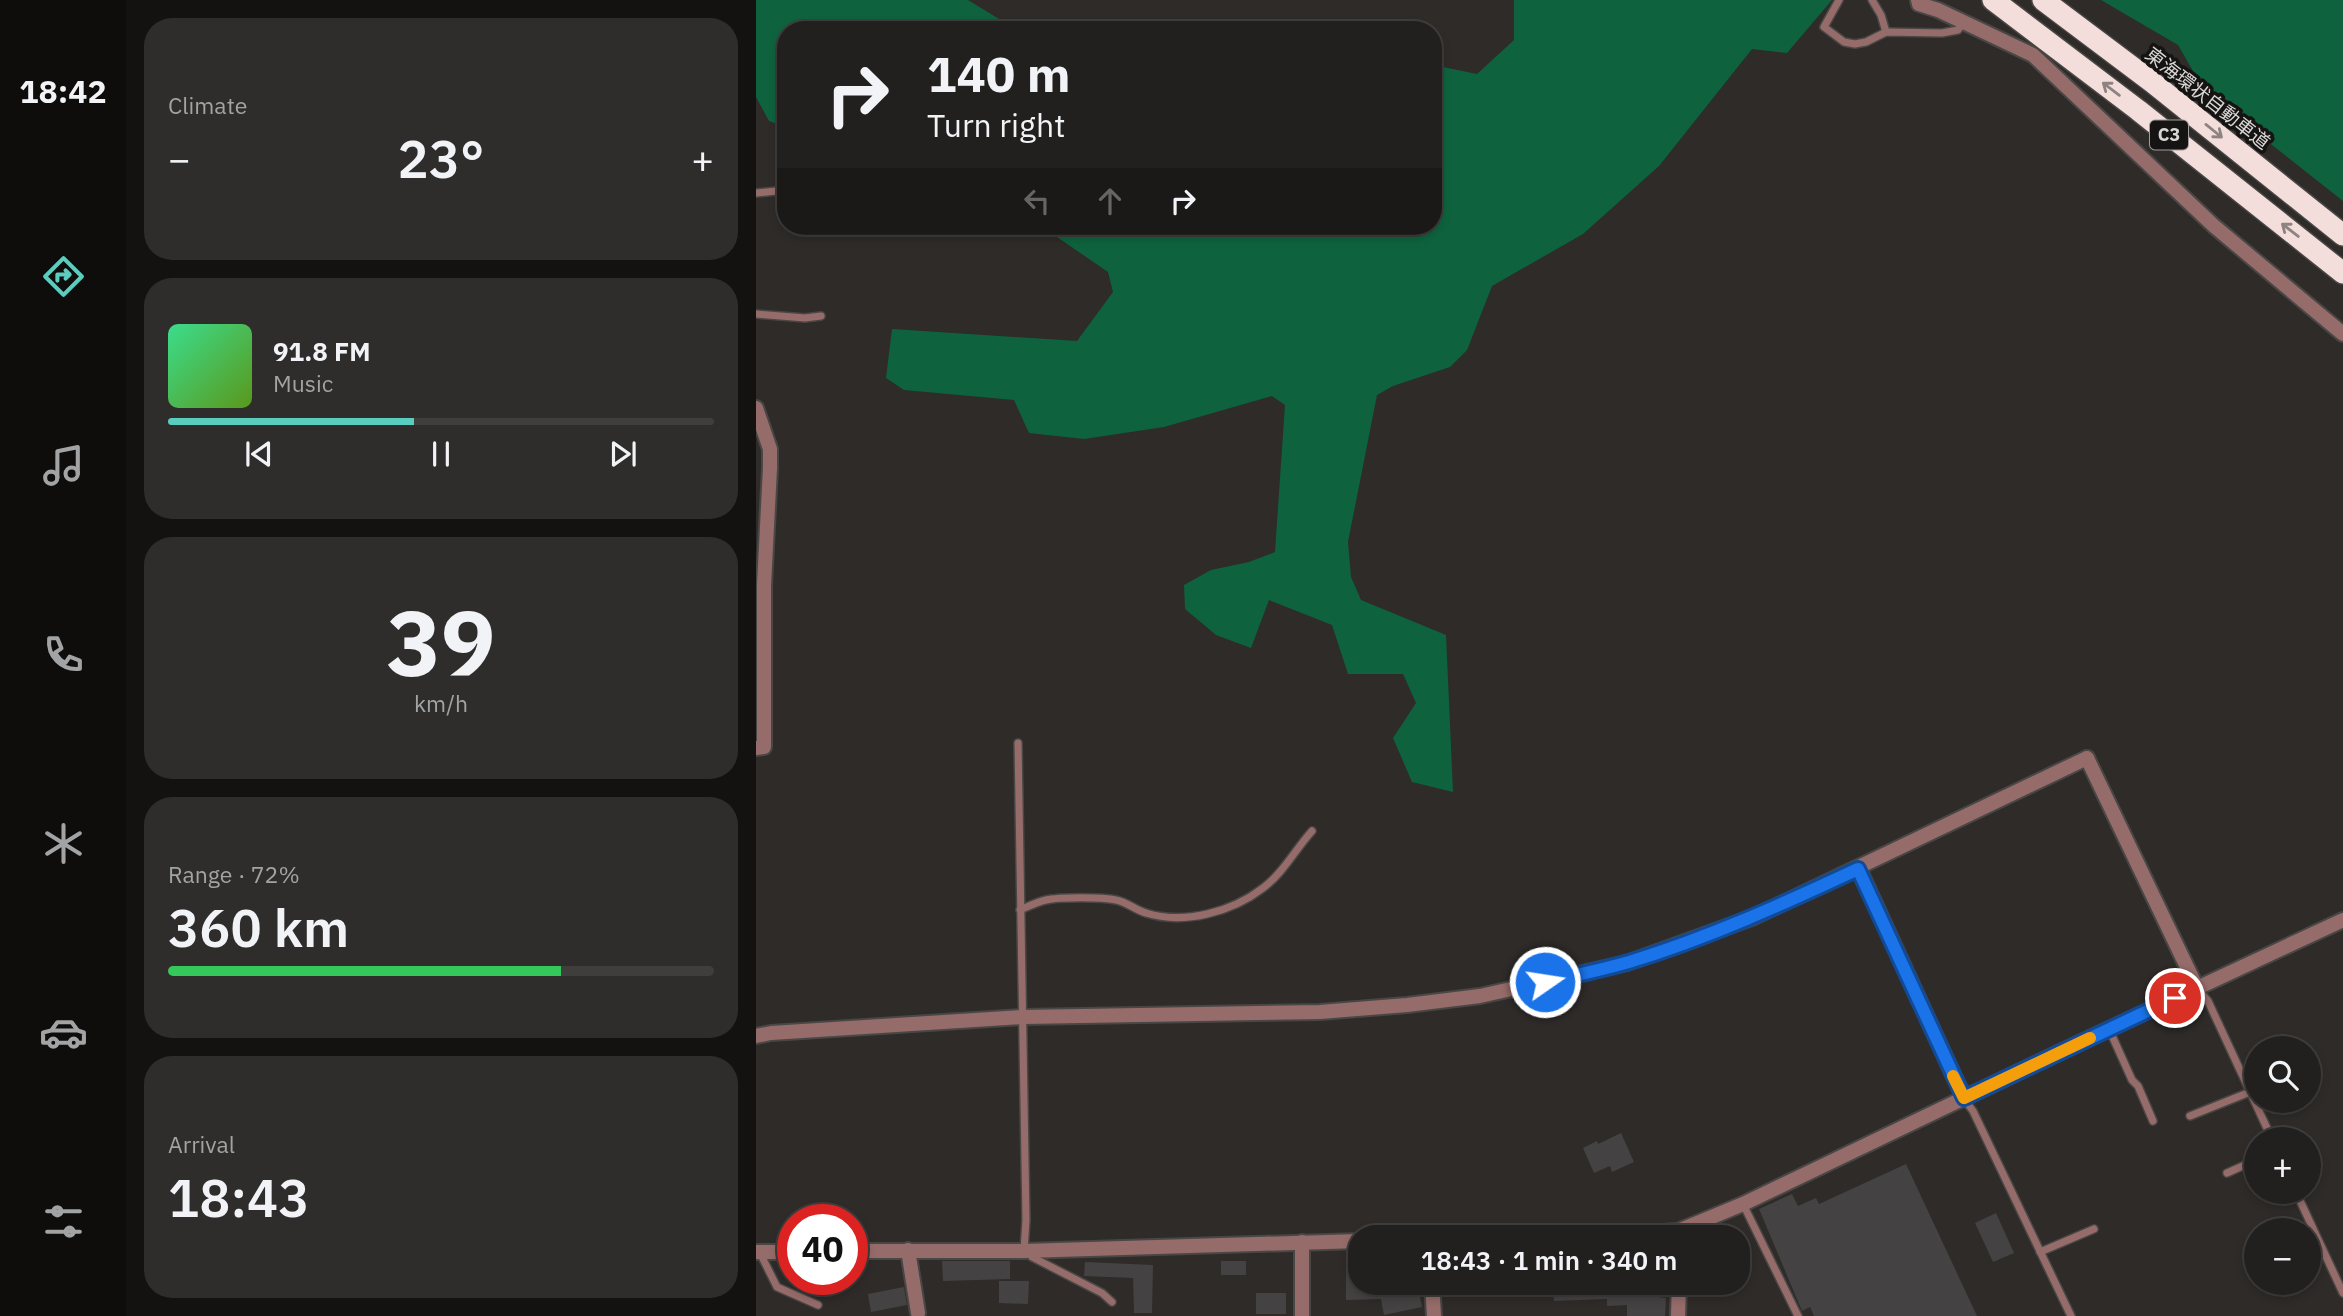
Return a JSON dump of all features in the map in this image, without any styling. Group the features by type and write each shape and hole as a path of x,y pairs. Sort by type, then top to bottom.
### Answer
{"highway":[{"name":"C3","path":"1993,0 2138,110 2343,273"},
{"name":"東海環状自動車道","path":"2043,0 2152,82 2343,234"}],"street":[{"path":"1918,0 1919,4 2033,55 2214,226 2343,334"},
{"path":"756,408 768,440 770,468 764,585 764,747 756,748"},
{"path":"756,1036 1023,1017 1320,1012 1480,996 1627,963 1754,917 2087,758 2197,988"},
{"path":"1858,869 1964,1098"},
{"path":"1698,1225 2343,920"},
{"path":"1302,1241 1302,1316"},
{"path":"868,1251 1027,1250 1348,1241"},
{"path":"908,1250 918,1314"},
{"path":"758,1252 777,1252"},
{"path":"1433,1295 1434,1316"},
{"path":"1678,1316 1679,1295"}],"lane":[{"path":"1839,0 1824,27 1844,42 1855,44 1866,42 1886,32 1942,33 1958,30 1964,22"},
{"path":"1872,0 1881,15 1886,32"},
{"path":"756,193 777,191"},
{"path":"756,314 805,318 821,316"},
{"path":"1018,743 1027,1250 1032,1257 1102,1293 1112,1302"},
{"path":"1020,910 1048,899 1113,899 1144,913 1174,919 1217,911 1246,900 1265,887 1282,870 1311,831"},
{"path":"2197,988 2208,1002 2244,1079"},
{"path":"2109,1029 2153,1121"},
{"path":"2190,1116 2244,1094"},
{"path":"1964,1098 1973,1111 2071,1316"},
{"path":"2227,1173 2244,1165"},
{"path":"1743,1204 1798,1316"},
{"path":"2302,1204 2343,1293"},
{"path":"2040,1252 2094,1229"},
{"path":"758,1252 777,1287 818,1305"}],"green space":[{"path":"756,0 968,0 1002,21 777,21 777,124 769,121 756,97"},
{"path":"1514,0 1832,0 1787,53 1752,49 1659,166 1583,234 1492,286 1467,350 1450,367 1393,386 1377,395 1348,542 1351,577 1361,600 1446,635 1453,792 1412,782 1393,738 1416,703 1403,674 1348,674 1332,625 1269,600 1251,648 1216,635 1185,609 1184,585 1211,570 1249,562 1275,552 1285,405 1272,396 1164,427 1084,439 1029,433 1014,400 904,390 886,378 892,329 1077,341 1113,292 1108,272 1054,235 1442,235 1442,67 1477,74 1514,40"},
{"path":"2101,0 2343,0 2343,201 2205,92 2178,45"}],"building":[{"path":"1621,1133 1634,1162 1612,1172 1610,1166 1594,1173 1583,1148"},
{"path":"1906,1164 1977,1316 1814,1316 1810,1307 1802,1311 1759,1209 1792,1194 1798,1206 1816,1198 1819,1204"},
{"path":"1996,1213 2014,1253 1993,1262 1975,1223"},
{"path":"1346,1252 1348,1295 1420,1295 1422,1307 1384,1315 1381,1299 1346,1300"},
{"path":"942,1261 1010,1261 1010,1279 943,1281"},
{"path":"1221,1261 1246,1261 1246,1275 1221,1275"},
{"path":"1085,1262 1153,1265 1152,1313 1134,1313 1133,1278 1084,1276"},
{"path":"999,1281 1029,1281 1028,1304 999,1303"},
{"path":"904,1287 907,1305 871,1312 868,1294"},
{"path":"1256,1293 1286,1293 1286,1314 1256,1314"},
{"path":"1554,1295 1657,1295 1666,1298 1665,1316 1627,1316 1627,1305 1607,1306 1607,1299 1554,1301"}],"slow traffic":[{"path":"1953,1076 1964,1098 2090,1038"}],"route":[{"path":"1545,982 1627,963 1689,942 1754,917 1858,869 1964,1098 2175,998"}]}
